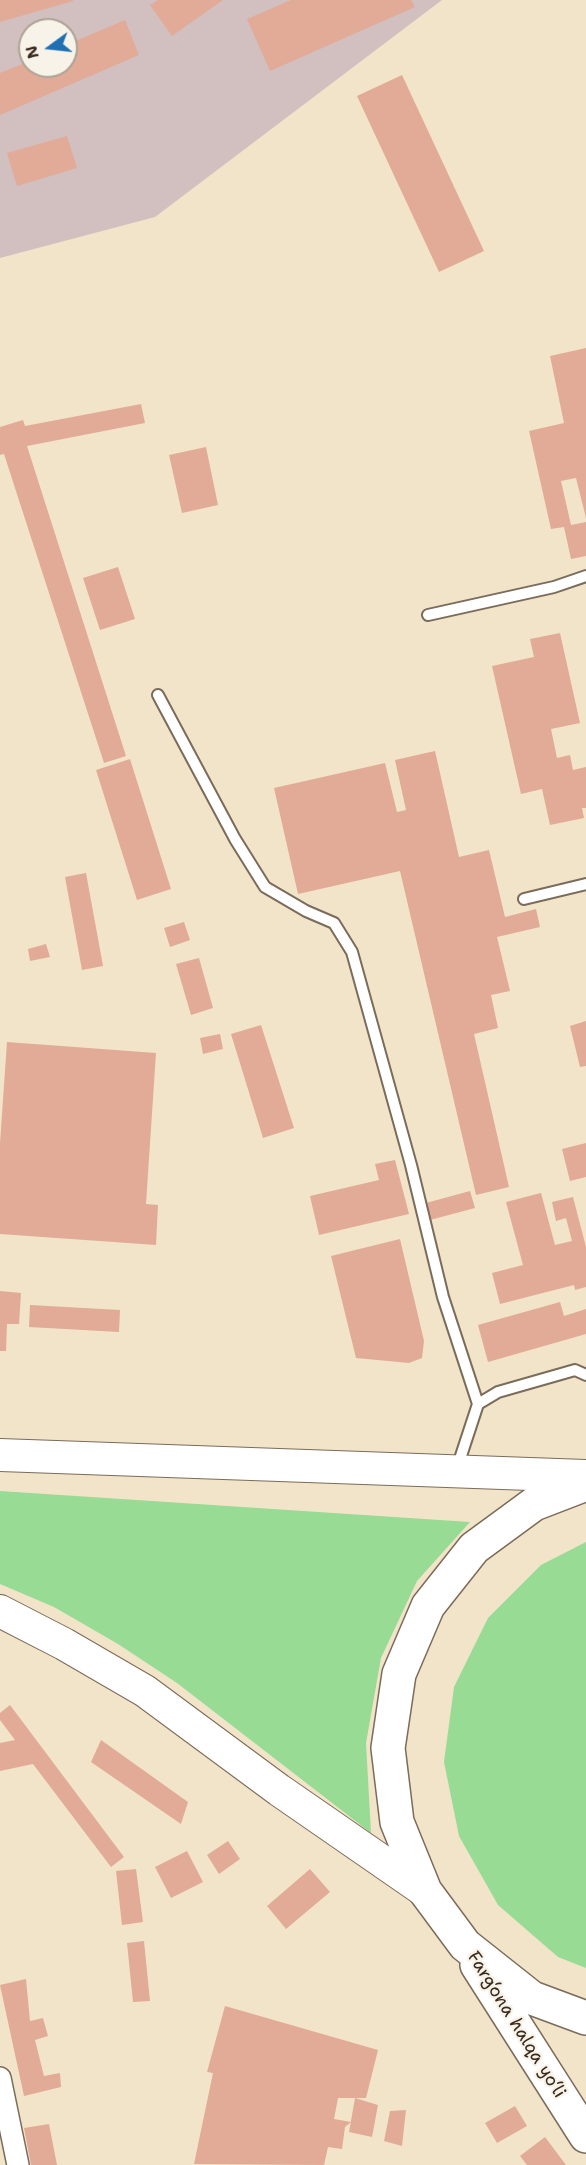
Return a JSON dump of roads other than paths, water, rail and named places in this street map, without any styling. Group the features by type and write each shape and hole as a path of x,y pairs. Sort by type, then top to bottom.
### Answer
{"highway":[{"path":"586,1484 534,1504 474,1548 428,1606 399,1674 388,1748 397,1822 425,1891 465,1945 532,1998 586,2018"},
{"name":"Farg‘ona halqa yo‘li","path":"465,1945 586,2136"}],"main road":[{"path":"0,1455 586,1476"},
{"path":"0,1611 64,1644 145,1691 279,1790 425,1891"}],"street":[{"path":"0,2078 11,2158"}],"lane":[{"path":"428,615 554,587 586,576"},
{"path":"158,695 235,839 265,887 306,911 334,923 352,952 408,1153 444,1297 478,1404 456,1471"},
{"path":"524,899 586,884"},
{"path":"478,1404 498,1392 575,1370 586,1375"}]}
